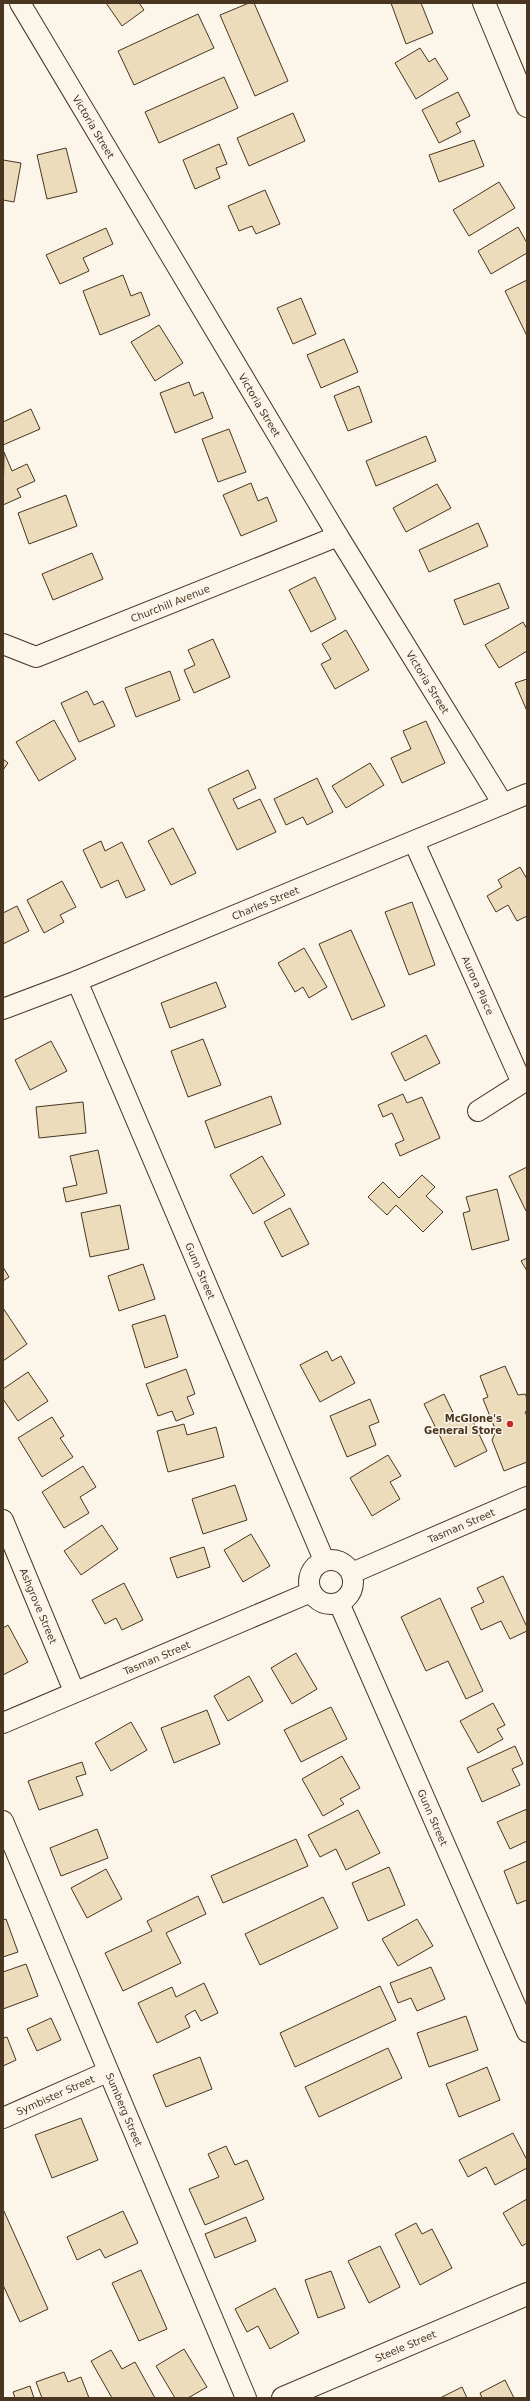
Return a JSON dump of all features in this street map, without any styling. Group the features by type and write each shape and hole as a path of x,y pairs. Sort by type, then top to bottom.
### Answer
{"street":[{"name":"Victoria Street","path":"20,3 338,536 503,804"},
{"path":"484,3 527,106"},
{"name":"Churchill Avenue","path":"3,644 36,657 338,536"},
{"name":"Charles Street","path":"3,1009 77,981 527,794"},
{"name":"Aurora Place","path":"414,842 522,1083 478,1111"},
{"name":"Gunn Street","path":"77,981 324,1560"},
{"name":"Tasman Street","path":"352,1574 527,1497"},
{"name":"Ashgrove Street","path":"3,1520 74,1691"},
{"path":"324,1560 341,1562 352,1574 353,1588 346,1600 333,1605 320,1602 311,1592 308,1585 312,1570 324,1560"},
{"name":"Tasman Street","path":"3,1723 74,1691 311,1592"},
{"name":"Gunn Street","path":"339,1603 527,2032"},
{"name":"Sumberg Street","path":"3,1820 107,2072 246,2398"},
{"name":"Symbister Street","path":"3,2118 107,2072"},
{"name":"Steele Street","path":"283,2398 527,2294"}],"building":[{"path":"106,3 139,3 144,10 122,26"},
{"path":"249,3 254,3 288,81 255,96 220,15"},
{"path":"391,3 421,3 433,33 406,44"},
{"path":"198,14 214,48 134,85 118,51"},
{"path":"420,48 429,62 435,58 448,79 416,99 395,63"},
{"path":"224,77 238,108 159,143 145,112"},
{"path":"458,92 470,116 456,123 461,132 439,143 422,110"},
{"path":"293,113 305,141 249,166 237,138"},
{"path":"474,140 484,166 439,182 429,155"},
{"path":"219,144 227,164 216,168 220,178 195,189 183,160"},
{"path":"66,148 77,192 47,199 37,155"},
{"path":"3,160 21,163 14,202 3,200"},
{"path":"499,182 515,208 469,236 453,210"},
{"path":"265,190 280,224 256,234 252,226 239,231 228,206"},
{"path":"518,227 527,243 527,253 491,274 478,251"},
{"path":"106,228 113,244 83,258 89,271 60,284 46,255"},
{"path":"123,275 131,296 141,292 150,315 100,335 83,291"},
{"path":"527,280 527,336 505,291"},
{"path":"301,298 316,334 293,344 277,308"},
{"path":"159,325 183,363 155,381 131,342"},
{"path":"344,339 358,372 321,388 307,355"},
{"path":"189,382 194,396 203,392 213,418 175,433 160,393"},
{"path":"359,386 372,422 348,431 334,396"},
{"path":"31,409 40,429 3,445 3,422"},
{"path":"229,429 246,472 218,482 202,439"},
{"path":"426,436 436,461 376,486 366,461"},
{"path":"4,452 12,471 27,464 35,481 17,489 21,497 3,505"},
{"path":"251,483 258,501 267,497 277,521 241,536 223,495"},
{"path":"437,484 451,508 406,532 393,508"},
{"path":"66,495 77,526 29,544 18,513"},
{"path":"478,523 488,546 429,572 419,550"},
{"path":"92,553 103,579 53,600 42,574"},
{"path":"315,577 336,619 311,632 289,590"},
{"path":"499,583 509,608 464,625 454,600"},
{"path":"523,622 527,629 527,651 499,668 485,645"},
{"path":"346,630 369,670 335,689 321,664 331,659 322,644"},
{"path":"213,639 230,677 194,693 184,670 195,665 188,650"},
{"path":"170,671 180,700 136,717 125,688"},
{"path":"527,679 527,711 515,683"},
{"path":"87,691 94,705 103,701 115,726 79,742 61,703"},
{"path":"54,720 76,759 39,781 16,742"},
{"path":"426,721 445,763 402,783 391,758 411,749 403,731"},
{"path":"3,759 8,763 3,770"},
{"path":"370,763 384,785 346,808 332,786"},
{"path":"248,770 256,788 233,799 238,809 260,799 276,832 237,850 208,789"},
{"path":"317,778 333,812 307,825 303,817 286,825 274,799"},
{"path":"173,828 196,873 171,885 148,841"},
{"path":"101,841 105,851 122,842 145,890 126,898 118,880 101,888 83,850"},
{"path":"520,867 527,879 527,916 517,921 508,905 496,912 487,896 502,887 498,880"},
{"path":"62,881 76,907 60,915 64,922 44,933 27,900"},
{"path":"412,902 435,965 409,975 385,912"},
{"path":"17,906 29,931 3,944 3,913"},
{"path":"351,930 385,1006 352,1020 319,944"},
{"path":"304,948 327,987 309,998 303,987 295,992 278,963"},
{"path":"216,982 226,1007 170,1028 161,1003"},
{"path":"426,1035 440,1063 405,1081 391,1053"},
{"path":"203,1039 221,1085 188,1097 171,1051"},
{"path":"51,1041 67,1071 30,1090 15,1060"},
{"path":"403,1094 407,1103 422,1097 440,1138 400,1156 395,1144 404,1140 392,1113 383,1117 378,1105"},
{"path":"271,1096 281,1124 215,1148 205,1121"},
{"path":"83,1102 86,1133 39,1138 36,1107"},
{"path":"98,1150 107,1193 66,1202 63,1188 77,1185 70,1156"},
{"path":"262,1156 285,1195 253,1214 230,1175"},
{"path":"527,1167 527,1210 526,1211 509,1176"},
{"path":"422,1175 435,1187 426,1196 443,1212 423,1232 396,1205 387,1215 368,1197 383,1182 399,1198"},
{"path":"497,1189 509,1240 472,1250 463,1213 470,1211 466,1197"},
{"path":"120,1205 129,1249 90,1257 81,1213"},
{"path":"290,1208 309,1244 282,1257 264,1222"},
{"path":"527,1258 527,1271 521,1261"},
{"path":"143,1264 155,1299 119,1311 108,1276"},
{"path":"3,1267 9,1277 3,1281"},
{"path":"3,1308 27,1344 3,1361"},
{"path":"165,1315 178,1357 145,1368 132,1325"},
{"path":"327,1351 332,1361 341,1356 355,1383 320,1402 300,1365"},
{"name":"McGlone's General Store","path":"505,1366 518,1395 525,1394 527,1398 527,1411 525,1412 527,1416 527,1462 504,1471 492,1440 496,1431 483,1399 488,1397 480,1376"},
{"path":"186,1369 195,1394 187,1397 194,1414 176,1421 172,1411 158,1416 146,1384"},
{"path":"28,1372 48,1401 18,1421 3,1399 3,1389"},
{"path":"444,1394 457,1421 470,1415 487,1451 455,1467 424,1404"},
{"path":"370,1399 379,1422 369,1426 376,1445 347,1457 330,1416"},
{"path":"52,1417 64,1436 60,1438 73,1457 42,1477 18,1438"},
{"path":"184,1424 187,1435 216,1427 224,1457 168,1472 157,1431"},
{"path":"388,1455 401,1476 390,1482 400,1499 372,1516 350,1478"},
{"path":"83,1466 96,1487 80,1497 89,1513 64,1528 42,1492"},
{"path":"235,1485 247,1520 203,1534 192,1499"},
{"path":"102,1525 118,1549 81,1575 64,1551"},
{"path":"251,1534 270,1566 243,1582 224,1550"},
{"path":"204,1547 210,1567 177,1578 170,1558"},
{"path":"503,1576 527,1627 527,1631 510,1639 501,1621 481,1630 471,1608 484,1602 477,1588"},
{"path":"124,1583 143,1620 122,1630 116,1618 105,1624 92,1600"},
{"path":"440,1598 483,1691 466,1699 448,1661 426,1671 401,1617"},
{"path":"8,1625 28,1662 3,1675 3,1628"},
{"path":"296,1653 317,1689 292,1704 271,1668"},
{"path":"249,1676 263,1701 228,1721 214,1696"},
{"path":"493,1703 505,1725 497,1729 503,1739 478,1753 460,1721"},
{"path":"331,1707 347,1739 301,1762 284,1730"},
{"path":"207,1710 220,1744 174,1763 161,1728"},
{"path":"131,1722 147,1750 111,1771 95,1743"},
{"path":"515,1746 523,1764 512,1769 520,1785 482,1802 467,1768"},
{"path":"342,1756 360,1788 340,1799 344,1804 323,1816 302,1779"},
{"path":"82,1762 86,1774 76,1777 83,1795 39,1810 28,1781"},
{"path":"527,1809 527,1841 510,1849 497,1822"},
{"path":"358,1810 380,1853 346,1870 336,1849 320,1857 308,1835"},
{"path":"97,1829 108,1858 61,1876 50,1848"},
{"path":"296,1839 308,1866 223,1903 211,1876"},
{"path":"527,1861 527,1900 517,1904 504,1871"},
{"path":"389,1867 405,1905 368,1921 352,1883"},
{"path":"106,1869 122,1899 87,1918 71,1888"},
{"path":"198,1896 206,1914 166,1933 181,1963 123,1991 105,1953 152,1931 147,1921"},
{"path":"323,1897 338,1928 260,1965 245,1934"},
{"path":"6,1919 18,1952 3,1957 3,1920"},
{"path":"417,1919 433,1946 398,1966 382,1939"},
{"path":"26,1964 38,1996 3,2009 3,1972"},
{"path":"431,1967 445,1999 417,2011 411,1998 398,2003 390,1983"},
{"path":"204,1983 218,2013 201,2021 195,2010 185,2016 190,2027 157,2043 138,2003 172,1987 176,1997"},
{"path":"380,1986 396,2020 295,2067 280,2033"},
{"path":"466,2016 478,2050 429,2067 417,2033"},
{"path":"51,2018 61,2040 37,2051 27,2029"},
{"path":"7,2037 16,2060 3,2066 3,2038"},
{"path":"388,2048 402,2078 319,2117 305,2087"},
{"path":"200,2057 212,2089 166,2107 153,2075"},
{"path":"487,2067 500,2100 459,2117 446,2084"},
{"path":"81,2118 98,2160 52,2178 35,2135"},
{"path":"513,2133 527,2160 527,2168 495,2185 486,2167 468,2177 459,2160"},
{"path":"226,2146 235,2165 247,2160 264,2199 205,2225 189,2189 219,2177 208,2154"},
{"path":"527,2199 527,2243 522,2246 503,2213"},
{"path":"3,2209 48,2309 20,2322 3,2285"},
{"path":"123,2211 138,2243 105,2258 100,2249 77,2260 67,2237"},
{"path":"246,2217 256,2241 215,2258 205,2234"},
{"path":"416,2223 422,2234 432,2229 452,2268 420,2285 395,2234"},
{"path":"380,2246 400,2287 369,2303 348,2261"},
{"path":"141,2270 167,2329 139,2341 112,2283"},
{"path":"331,2271 345,2308 318,2318 305,2280"},
{"path":"275,2288 299,2333 270,2349 258,2326 247,2332 235,2309"},
{"path":"184,2349 207,2387 188,2398 175,2398 156,2366"},
{"path":"111,2350 122,2369 135,2362 155,2398 112,2398 91,2361"},
{"path":"64,2372 68,2382 81,2377 89,2398 42,2398 36,2382"},
{"path":"505,2380 514,2398 482,2398 480,2393"},
{"path":"30,2386 34,2398 15,2398 13,2392"},
{"path":"462,2387 467,2398 440,2398"}],"place":[{"name":"McGlone's General Store","path":"510,1424"}]}
